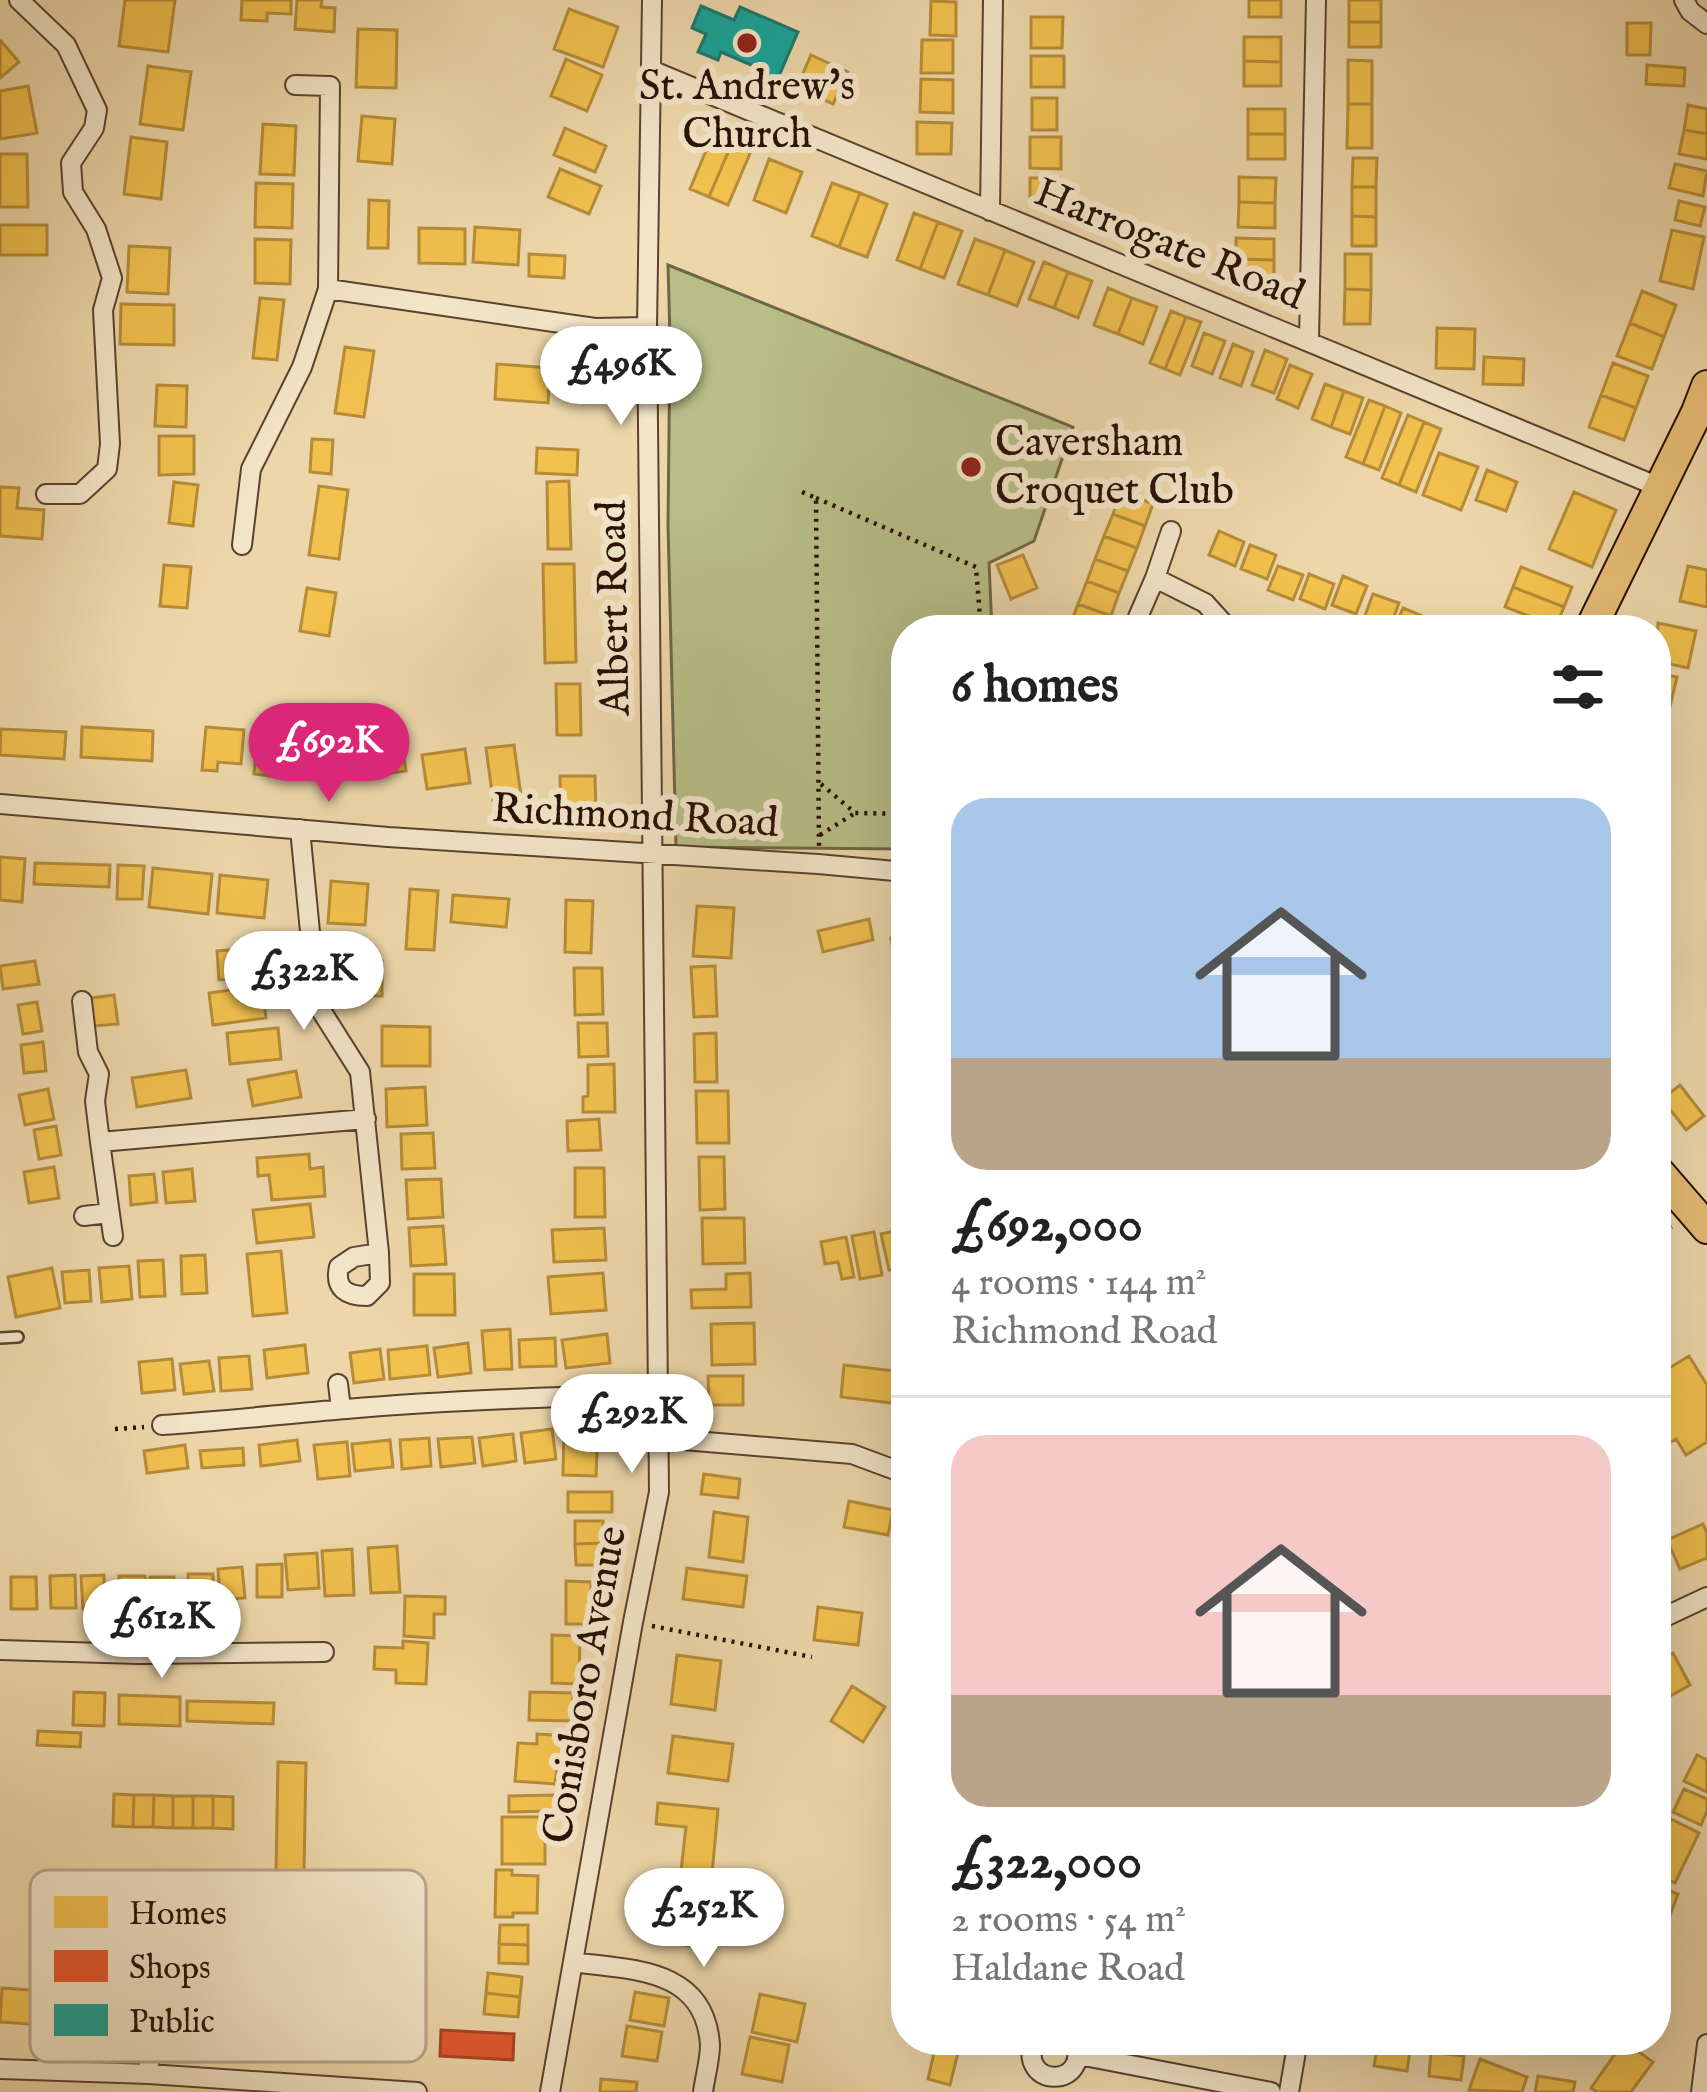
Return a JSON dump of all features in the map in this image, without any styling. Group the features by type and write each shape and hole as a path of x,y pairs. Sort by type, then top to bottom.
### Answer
{"main road":[{"path":"1597,615 1707,386"},
{"path":"1671,1186 1707,1228"}],"street":[{"path":"19,0 66,45 97,110 94,128 70,163 73,192 96,230 112,278 103,310 110,444 106,469 80,494 46,494"},
{"name":"Albert Road","path":"652,0 647,327 654,855"},
{"path":"990,211 993,0"},
{"path":"1309,340 1316,0"},
{"path":"1684,0 1707,24"},
{"name":"Harrogate Road","path":"651,70 1659,487"},
{"path":"242,545 250,469 302,367 328,289 330,86 295,85"},
{"path":"328,289 595,328 647,327"},
{"path":"1139,615 1171,531"},
{"path":"1155,578 1205,603 1217,615"},
{"name":"Richmond Road","path":"0,803 891,871"},
{"path":"300,829 317,1004 360,1072 379,1253"},
{"name":"Conisboro Avenue","path":"550,2092 659,1492 654,855"},
{"path":"82,1001 88,1052 99,1074 95,1101 113,1236"},
{"path":"100,1142 365,1119"},
{"path":"84,1216 109,1213"},
{"path":"338,1384 341,1409"},
{"path":"162,1425 341,1409 658,1394"},
{"path":"659,1438 852,1454 891,1468"},
{"path":"1671,1615 1707,1597"},
{"path":"0,1650 324,1652"},
{"path":"573,1961 663,1976 687,1990 702,2016 710,2045 703,2092"},
{"path":"1702,2092 1707,2044"},
{"path":"1032,2055 1032,2063 1051,2077 1066,2074 1077,2063 1077,2055"},
{"path":"1108,2055 1271,2092"},
{"path":"1289,2092 1295,2055"},
{"path":"149,2062 149,2074"},
{"path":"0,2068 417,2092"}],"lane":[{"path":"0,1338 18,1336"}],"path":[{"path":"802,492 976,567 980,615"},
{"path":"816,498 818,864"},
{"path":"819,783 855,813"},
{"path":"820,835 855,813 891,814"},
{"path":"115,1429 162,1425"},
{"path":"633,1622 812,1658"}],"green space":[{"path":"668,265 1073,427 1034,541 989,563 991,615 891,615 891,849 676,847 668,525"}],"building: Homes":[{"path":"125,0 175,0 168,52 119,46"},
{"path":"242,0 291,0 291,14 267,13 267,21 241,20"},
{"path":"297,0 322,0 321,7 335,8 334,32 295,29"},
{"path":"1249,0 1281,0 1281,17 1249,17"},
{"path":"1349,0 1381,0 1381,22 1349,22"},
{"path":"931,1 956,2 956,36 930,35"},
{"path":"569,9 618,27 603,67 554,49"},
{"path":"1031,17 1063,17 1062,48 1031,48"},
{"path":"1349,22 1381,22 1381,47 1349,47"},
{"path":"1627,23 1651,23 1650,55 1627,55"},
{"path":"358,29 397,30 396,88 356,87"},
{"path":"1244,37 1281,37 1281,62 1244,61"},
{"path":"922,40 953,40 953,73 921,73"},
{"path":"0,42 19,62 0,78"},
{"path":"811,55 848,72 833,104 797,87"},
{"path":"1031,56 1064,56 1064,87 1031,87"},
{"path":"566,59 602,75 587,111 551,96"},
{"path":"1348,60 1372,61 1372,104 1348,104"},
{"path":"1244,61 1281,62 1281,86 1244,86"},
{"path":"1647,65 1685,68 1684,86 1646,84"},
{"path":"148,66 191,72 183,130 140,124"},
{"path":"921,79 953,80 953,113 920,112"},
{"path":"28,86 37,133 0,139 0,91"},
{"path":"1032,98 1057,98 1057,130 1032,130"},
{"path":"1348,104 1372,104 1372,148 1347,148"},
{"path":"1688,105 1707,109 1707,134 1684,130"},
{"path":"1248,109 1285,109 1285,134 1248,134"},
{"path":"362,116 395,119 392,164 358,161"},
{"path":"917,122 952,123 951,154 917,154"},
{"path":"263,124 296,126 294,175 260,174"},
{"path":"565,128 606,146 595,172 554,155"},
{"path":"1684,130 1707,134 1707,159 1679,154"},
{"path":"713,134 732,143 709,197 690,189"},
{"path":"1248,134 1285,134 1285,159 1248,159"},
{"path":"131,137 167,142 161,199 124,194"},
{"path":"1030,137 1061,137 1061,169 1030,168"},
{"path":"732,143 751,151 728,205 709,197"},
{"path":"0,154 27,154 28,207 0,207"},
{"path":"1353,158 1377,158 1376,187 1352,187"},
{"path":"769,159 802,172 786,213 754,200"},
{"path":"1675,164 1707,171 1703,196 1669,188"},
{"path":"560,169 601,186 589,214 548,197"},
{"path":"1239,177 1276,178 1275,203 1239,202"},
{"path":"1030,178 1059,178 1059,199 1030,199"},
{"path":"256,183 293,184 292,228 255,227"},
{"path":"832,183 860,193 839,247 812,236"},
{"path":"1352,187 1376,187 1376,217 1352,216"},
{"path":"860,193 887,204 867,257 839,247"},
{"path":"369,200 389,201 388,248 368,248"},
{"path":"1679,201 1705,207 1700,226 1675,220"},
{"path":"1239,202 1275,203 1275,228 1238,227"},
{"path":"914,213 938,222 920,269 897,260"},
{"path":"1352,216 1376,217 1376,246 1352,246"},
{"path":"938,222 962,231 944,278 920,269"},
{"path":"0,225 47,225 47,255 0,255"},
{"path":"475,227 520,230 518,265 473,262"},
{"path":"419,228 465,229 465,264 419,263"},
{"path":"1672,230 1704,237 1693,289 1660,281"},
{"path":"1236,238 1274,239 1274,260 1236,259"},
{"path":"255,239 291,240 290,284 255,283"},
{"path":"975,239 1005,250 988,295 958,284"},
{"path":"129,246 170,248 168,294 127,292"},
{"path":"1005,250 1034,262 1017,306 988,295"},
{"path":"529,254 565,256 564,278 529,276"},
{"path":"1345,254 1371,254 1371,290 1345,289"},
{"path":"1236,259 1274,260 1274,281 1235,280"},
{"path":"1044,262 1068,272 1054,308 1029,299"},
{"path":"1068,272 1092,281 1078,318 1054,308"},
{"path":"1108,288 1132,298 1118,334 1094,325"},
{"path":"1345,289 1371,290 1370,324 1344,324"},
{"path":"1642,291 1676,305 1664,337 1630,323"},
{"path":"260,298 284,300 277,360 253,358"},
{"path":"1132,298 1157,307 1143,344 1118,334"},
{"path":"121,304 174,305 174,345 120,344"},
{"path":"1171,311 1186,317 1165,369 1150,363"},
{"path":"1186,317 1201,322 1180,375 1165,369"},
{"path":"1630,323 1664,337 1652,369 1617,356"},
{"path":"1437,328 1475,329 1474,369 1436,368"},
{"path":"1204,333 1225,341 1212,374 1192,366"},
{"path":"1233,344 1253,352 1241,386 1220,378"},
{"path":"345,347 374,351 364,417 335,413"},
{"path":"1265,350 1287,359 1274,393 1252,385"},
{"path":"1484,357 1524,359 1523,385 1483,384"},
{"path":"1613,363 1648,376 1636,408 1601,395"},
{"path":"497,364 550,368 548,403 495,399"},
{"path":"1290,365 1312,374 1298,408 1277,399"},
{"path":"1325,384 1344,391 1331,427 1312,419"},
{"path":"157,385 187,386 186,427 155,426"},
{"path":"1344,391 1363,398 1350,434 1331,427"},
{"path":"1601,395 1636,408 1624,440 1589,427"},
{"path":"1369,400 1385,406 1363,464 1346,457"},
{"path":"1385,406 1401,413 1379,470 1363,464"},
{"path":"1408,415 1424,422 1399,485 1382,478"},
{"path":"1424,422 1441,429 1416,492 1399,485"},
{"path":"159,436 194,436 194,474 159,475"},
{"path":"312,439 333,440 331,474 310,472"},
{"path":"537,448 578,450 577,475 536,473"},
{"path":"1439,453 1478,467 1461,510 1423,495"},
{"path":"1487,470 1517,482 1506,511 1476,500"},
{"path":"569,481 571,549 548,549 547,482"},
{"path":"174,482 198,485 193,526 169,523"},
{"path":"319,486 348,490 339,559 309,555"},
{"path":"0,487 19,488 17,508 44,510 42,539 0,536"},
{"path":"1121,491 1153,504 1145,526 1113,514"},
{"path":"1574,492 1616,510 1592,567 1549,549"},
{"path":"1113,514 1145,526 1137,548 1104,536"},
{"path":"1219,531 1244,542 1235,566 1209,555"},
{"path":"1104,536 1137,548 1128,571 1095,559"},
{"path":"1250,545 1276,555 1267,579 1241,569"},
{"path":"1023,555 1037,588 1011,599 997,565"},
{"path":"1095,559 1128,571 1119,593 1087,581"},
{"path":"543,564 574,564 576,662 545,663"},
{"path":"164,565 191,567 187,608 160,606"},
{"path":"1278,566 1303,575 1293,600 1268,590"},
{"path":"1688,566 1707,570 1707,607 1680,601"},
{"path":"1521,567 1572,587 1564,607 1513,587"},
{"path":"1309,574 1334,584 1325,609 1300,599"},
{"path":"1343,576 1367,586 1356,614 1332,605"},
{"path":"1087,581 1119,593 1111,615 1078,604"},
{"path":"1513,587 1564,607 1561,615 1526,615 1505,607"},
{"path":"307,588 336,593 329,636 300,631"},
{"path":"1373,594 1399,603 1395,615 1365,615"},
{"path":"1078,604 1108,615 1074,615"},
{"path":"1671,626 1696,631 1688,668 1671,664"},
{"path":"556,684 580,684 581,735 557,735"},
{"path":"82,727 153,731 152,761 81,757"},
{"path":"206,727 244,730 241,764 218,762 217,771 202,770"},
{"path":"1,729 66,732 64,759 0,755"},
{"path":"297,734 317,734 317,746 329,746 329,781 297,778"},
{"path":"257,738 292,741 288,778 254,774"},
{"path":"402,745 406,771 339,780 336,754"},
{"path":"514,745 521,796 493,800 486,748"},
{"path":"465,749 470,783 427,789 422,755"},
{"path":"560,776 595,776 596,813 561,813"},
{"path":"0,857 25,859 22,902 0,900"},
{"path":"35,863 110,865 109,887 34,884"},
{"path":"118,865 144,866 142,899 117,899"},
{"path":"153,868 212,874 208,914 149,907"},
{"path":"220,875 268,880 264,918 217,913"},
{"path":"331,881 368,884 365,925 328,923"},
{"path":"410,889 438,891 434,950 406,949"},
{"path":"453,895 509,899 506,927 451,922"},
{"path":"566,900 593,901 591,953 565,952"},
{"path":"697,906 734,908 731,958 693,956"},
{"path":"869,919 873,940 823,952 818,931"},
{"path":"257,948 260,977 219,980 217,951"},
{"path":"35,961 39,984 3,989 0,966"},
{"path":"382,961 382,996 342,996 342,962"},
{"path":"715,966 717,1016 694,1017 691,967"},
{"path":"574,968 602,968 603,1014 575,1015"},
{"path":"262,986 266,1018 213,1025 209,993"},
{"path":"114,995 118,1024 94,1026 91,998"},
{"path":"37,1002 42,1031 23,1034 18,1005"},
{"path":"578,1023 607,1023 608,1056 579,1057"},
{"path":"382,1026 430,1027 430,1066 382,1066"},
{"path":"278,1028 281,1059 230,1064 227,1033"},
{"path":"716,1033 717,1082 695,1082 694,1034"},
{"path":"43,1042 46,1071 24,1073 21,1045"},
{"path":"614,1064 615,1112 583,1112 588,1065"},
{"path":"186,1070 191,1098 137,1107 132,1078"},
{"path":"296,1071 301,1097 253,1106 248,1080"},
{"path":"1680,1085 1704,1116 1686,1130 1671,1111 1671,1092"},
{"path":"425,1087 427,1125 387,1127 386,1089"},
{"path":"48,1089 54,1119 25,1125 19,1095"},
{"path":"696,1091 728,1091 729,1143 697,1143"},
{"path":"599,1119 601,1150 568,1151 567,1121"},
{"path":"56,1126 61,1155 39,1159 34,1130"},
{"path":"433,1133 435,1168 402,1169 401,1134"},
{"path":"309,1154 310,1169 323,1167 325,1196 272,1200 269,1175 258,1176 257,1158"},
{"path":"699,1157 724,1157 725,1209 700,1210"},
{"path":"54,1167 59,1198 29,1203 24,1172"},
{"path":"575,1168 604,1168 605,1217 575,1217"},
{"path":"192,1169 195,1201 166,1203 163,1172"},
{"path":"154,1174 157,1202 131,1205 129,1176"},
{"path":"441,1179 443,1217 408,1219 406,1180"},
{"path":"310,1204 314,1237 257,1243 253,1210"},
{"path":"702,1218 744,1218 745,1263 703,1264"},
{"path":"443,1226 446,1264 411,1266 409,1228"},
{"path":"604,1228 606,1260 554,1262 552,1230"},
{"path":"874,1232 882,1275 860,1279 852,1236"},
{"path":"891,1232 891,1270 889,1270 881,1234"},
{"path":"846,1237 854,1277 842,1279 838,1262 825,1264 821,1242"},
{"path":"281,1251 287,1313 253,1316 247,1254"},
{"path":"205,1255 207,1293 182,1294 181,1256"},
{"path":"163,1260 165,1296 140,1297 138,1261"},
{"path":"129,1266 132,1299 102,1302 99,1268"},
{"path":"52,1268 60,1308 16,1317 8,1277"},
{"path":"89,1270 91,1301 65,1303 62,1272"},
{"path":"603,1273 606,1310 551,1314 548,1277"},
{"path":"750,1273 751,1307 692,1308 691,1290 726,1289 726,1274"},
{"path":"414,1274 454,1274 455,1315 414,1315"},
{"path":"754,1323 755,1364 712,1365 711,1324"},
{"path":"510,1329 512,1369 485,1370 482,1331"},
{"path":"607,1334 610,1363 566,1368 562,1340"},
{"path":"555,1338 556,1366 520,1367 519,1340"},
{"path":"468,1343 471,1373 438,1377 434,1348"},
{"path":"305,1345 308,1373 267,1378 264,1350"},
{"path":"427,1346 430,1375 390,1379 388,1350"},
{"path":"380,1349 384,1379 354,1383 350,1353"},
{"path":"249,1356 252,1389 221,1391 219,1358"},
{"path":"1689,1356 1707,1385 1707,1442 1686,1455 1676,1439 1671,1442 1671,1367"},
{"path":"172,1359 175,1390 142,1393 139,1362"},
{"path":"209,1361 214,1391 184,1394 180,1364"},
{"path":"844,1365 891,1371 891,1403 841,1397"},
{"path":"708,1376 743,1376 743,1405 709,1405"},
{"path":"564,1427 598,1428 596,1476 563,1475"},
{"path":"552,1429 556,1459 525,1463 521,1433"},
{"path":"513,1434 516,1461 483,1466 479,1438"},
{"path":"472,1437 475,1463 441,1467 438,1439"},
{"path":"429,1438 431,1466 402,1469 400,1440"},
{"path":"297,1440 300,1461 261,1466 259,1445"},
{"path":"390,1440 393,1467 355,1471 352,1444"},
{"path":"347,1442 350,1476 318,1479 314,1445"},
{"path":"185,1445 188,1468 147,1473 144,1451"},
{"path":"243,1448 244,1465 202,1468 200,1451"},
{"path":"704,1474 740,1479 738,1498 701,1494"},
{"path":"568,1492 612,1492 612,1512 568,1512"},
{"path":"849,1501 891,1510 888,1535 844,1527"},
{"path":"714,1512 748,1517 743,1562 709,1557"},
{"path":"575,1521 603,1521 603,1543 575,1544"},
{"path":"1703,1524 1707,1558 1680,1569 1671,1538"},
{"path":"603,1543 603,1565 576,1565 575,1544"},
{"path":"397,1546 400,1592 371,1593 368,1548"},
{"path":"352,1549 354,1595 325,1596 322,1551"},
{"path":"317,1553 319,1588 288,1590 285,1555"},
{"path":"282,1564 282,1597 257,1597 257,1565"},
{"path":"242,1567 245,1598 220,1600 218,1569"},
{"path":"687,1568 747,1576 743,1607 683,1599"},
{"path":"188,1574 213,1574 214,1606 189,1606"},
{"path":"75,1575 76,1608 51,1608 50,1576"},
{"path":"104,1575 105,1608 83,1609 81,1576"},
{"path":"119,1576 145,1576 145,1608 120,1608"},
{"path":"11,1577 36,1577 37,1609 11,1609"},
{"path":"150,1577 174,1577 174,1608 150,1608"},
{"path":"566,1581 591,1582 591,1624 566,1624"},
{"path":"405,1596 445,1597 445,1614 434,1614 434,1638 404,1636"},
{"path":"818,1607 862,1613 858,1645 814,1640"},
{"path":"552,1635 580,1636 579,1684 552,1683"},
{"path":"403,1641 428,1643 426,1684 396,1683 396,1670 374,1669 375,1647 403,1648"},
{"path":"1671,1654 1690,1685 1671,1696"},
{"path":"677,1655 721,1661 715,1710 671,1704"},
{"path":"852,1686 885,1707 863,1742 831,1721"},
{"path":"74,1692 105,1693 104,1726 73,1725"},
{"path":"530,1692 573,1693 572,1721 529,1720"},
{"path":"119,1695 180,1697 180,1726 119,1724"},
{"path":"187,1701 274,1703 273,1724 187,1721"},
{"path":"38,1731 81,1733 80,1747 37,1745"},
{"path":"537,1734 567,1736 564,1769 557,1769 555,1784 515,1781 518,1743 537,1744"},
{"path":"673,1736 733,1744 728,1781 668,1773"},
{"path":"1697,1755 1707,1760 1707,1792 1684,1781"},
{"path":"278,1762 306,1763 304,1870 276,1870"},
{"path":"1684,1789 1707,1799 1701,1825 1673,1812"},
{"path":"114,1794 134,1795 133,1827 113,1826"},
{"path":"134,1795 154,1795 153,1827 133,1827"},
{"path":"154,1795 173,1796 173,1828 153,1827"},
{"path":"554,1795 555,1811 509,1812 509,1796"},
{"path":"173,1796 193,1796 193,1828 173,1828"},
{"path":"193,1796 213,1796 213,1828 193,1828"},
{"path":"213,1796 233,1797 233,1829 213,1828"},
{"path":"658,1803 718,1809 712,1874 681,1871 686,1827 656,1824"},
{"path":"502,1817 545,1817 545,1864 502,1864"},
{"path":"1671,1819 1699,1833 1675,1883 1671,1881"},
{"path":"496,1870 538,1876 537,1913 495,1917"},
{"path":"655,1895 705,1901 699,1947 649,1940"},
{"path":"500,1925 528,1925 528,1945 499,1944"},
{"path":"499,1944 528,1945 528,1964 499,1963"},
{"path":"488,1973 522,1977 520,1997 486,1993"},
{"path":"2,1988 30,1990 30,2024 0,2022"},
{"path":"635,1992 669,1998 664,2026 630,2020"},
{"path":"486,1993 520,1997 518,2017 484,2014"},
{"path":"760,1994 805,2004 797,2042 752,2032"},
{"path":"627,2026 662,2032 657,2061 622,2056"},
{"path":"750,2037 789,2045 782,2082 742,2074"},
{"path":"934,2055 958,2055 950,2085 928,2079"},
{"path":"1376,2055 1409,2055 1407,2071 1374,2066"},
{"path":"1431,2055 1464,2056 1461,2080 1429,2076"},
{"path":"1614,2055 1643,2055 1653,2062 1631,2092 1591,2088"},
{"path":"1480,2059 1527,2077 1522,2092 1469,2090"},
{"path":"1538,2076 1575,2082 1573,2092 1535,2092"},
{"path":"601,2079 637,2082 636,2092 600,2092"}],"building: Shops":[{"path":"441,2030 514,2034 513,2060 440,2056"}],"building: Public":[{"name":"St. Andrew's Church","path":"701,6 734,20 740,7 798,32 775,85 759,79 763,70 721,52 718,60 698,52 706,34 692,28"}],"place":[{"name":"St. Andrew's Church","path":"747,43"},
{"name":"Caversham Croquet Club","path":"971,467"}]}
